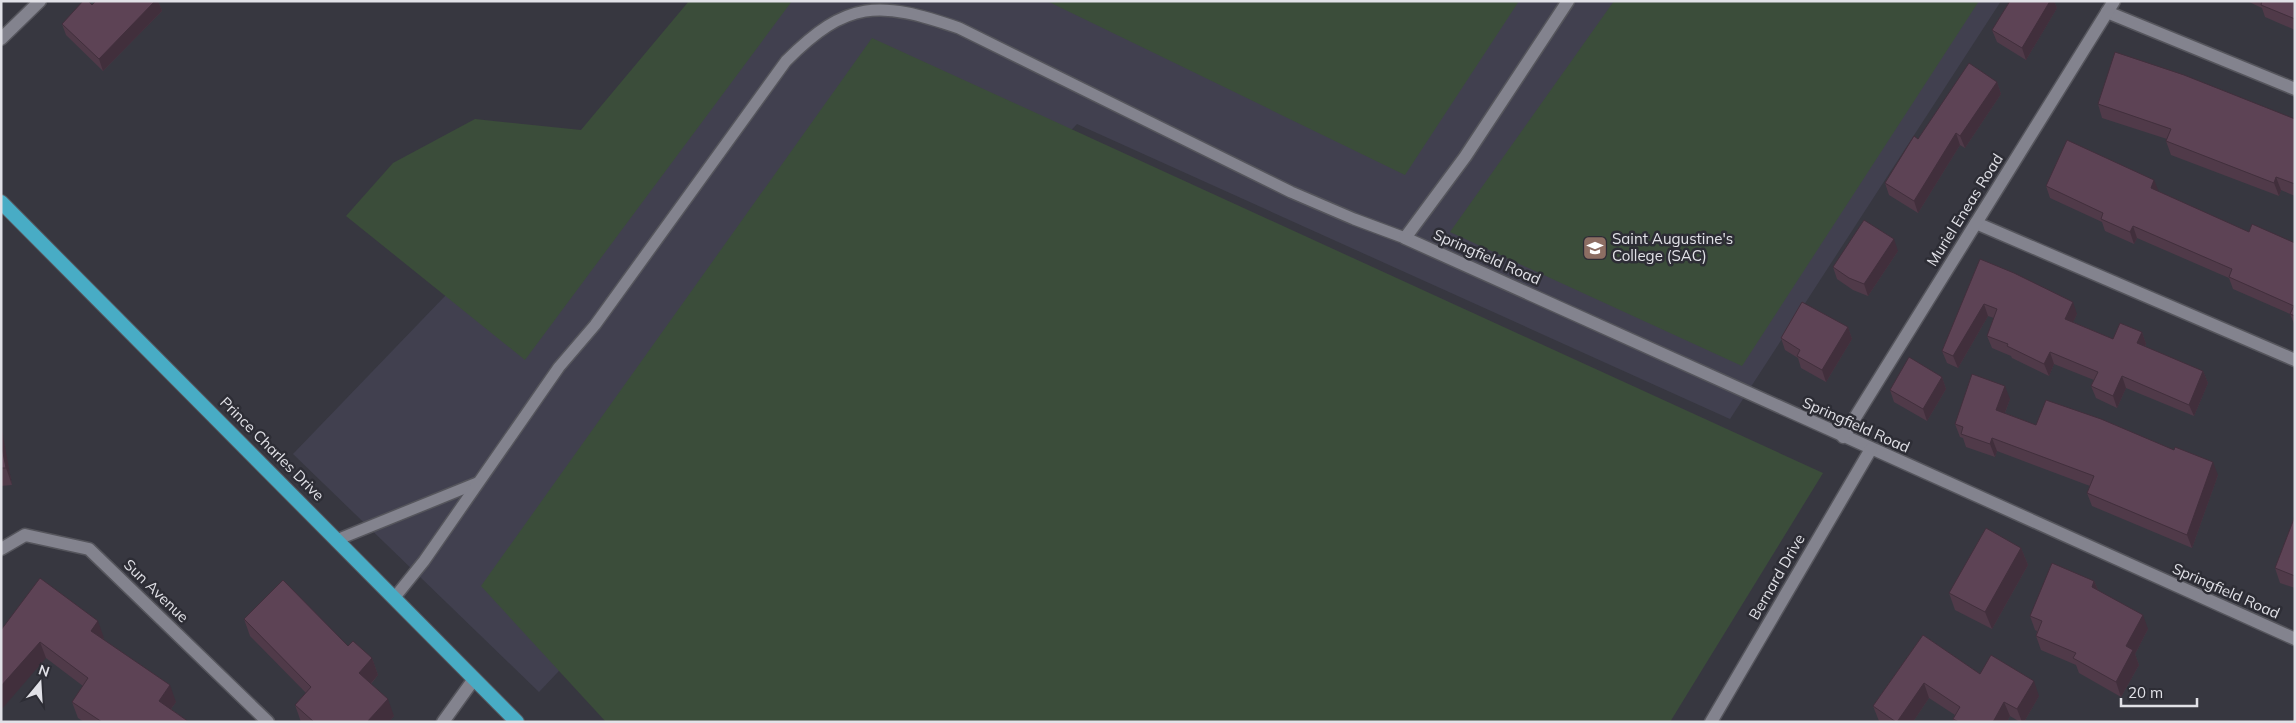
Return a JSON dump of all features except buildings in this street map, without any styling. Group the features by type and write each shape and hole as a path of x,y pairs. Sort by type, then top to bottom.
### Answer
{"highway":[{"name":"Prince Charles Drive","path":"1,202 338,539 517,722"}],"street":[{"path":"1,39 40,1"},
{"path":"1405,238 1465,157 1568,1"},
{"path":"2111,6 2295,89"},
{"name":"Muriel Eneas Road","path":"1843,437 2111,6"},
{"path":"1976,223 2295,360"},
{"name":"Springfield Road","path":"1405,238 1843,437 2295,639"},
{"name":"Bernard Drive","path":"1712,722 1871,449"},
{"name":"Sun Avenue","path":"1,549 25,535 89,549 268,722"},
{"path":"443,722 474,679"}],"lane":[{"path":"395,597 424,561 559,367 595,325 786,61 808,38 833,18 861,6 892,5 932,17 1291,192 1405,238"},
{"path":"338,539 478,484"}],"shaded area":[{"name":"Saint Augustine's College (SAC)","path":"729,1 2001,1 1730,419 1077,124 539,692 293,454"}],"green space":[{"path":"689,1 792,1 525,360 346,216 393,163 475,119 581,130"},
{"path":"1047,1 1519,1 1405,175"},
{"path":"1614,1 1979,1 1742,366 1450,232"},
{"path":"872,38 1823,473 1670,722 606,722 481,586"}],"place":[{"name":"Saint Augustine's College (SAC)","path":"1595,248"}]}
